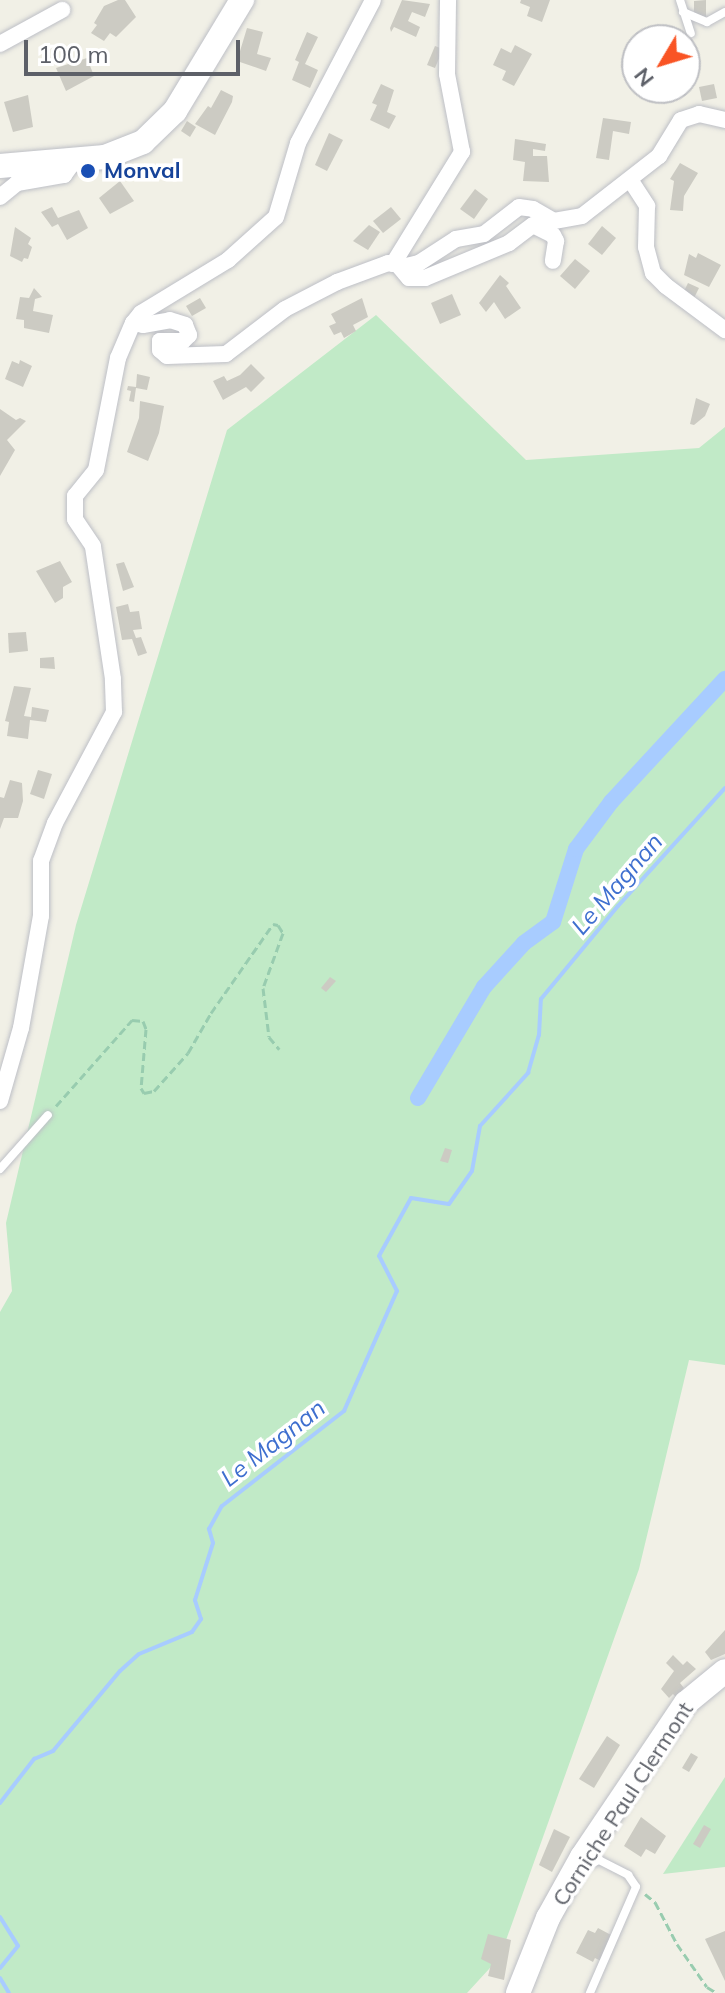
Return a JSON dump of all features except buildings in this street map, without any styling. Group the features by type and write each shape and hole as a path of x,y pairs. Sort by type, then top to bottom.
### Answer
{"street":[{"path":"0,166 74,161 130,149 154,133 191,87 242,0"},
{"path":"0,1101 21,1028 41,916 41,861 55,823 114,712 113,679 93,546 75,519 75,496 96,470 118,358 133,323 141,313 228,260 271,223 280,206 298,143 373,0"},
{"path":"396,265 462,152 447,74 448,0"},
{"path":"0,44 62,10"},
{"path":"133,323 143,325 170,320 185,325 189,331 186,339 160,341 160,350 167,356 226,354 285,309 337,282 396,265 419,263 456,239 484,234 519,207 533,209 554,221 582,216 631,181 659,156 681,120 699,114 725,120"},
{"path":"0,197 17,183 64,175 74,161"},
{"path":"631,181 647,206 646,247 653,273 725,330"},
{"path":"396,265 409,278 425,278 509,243 533,225 553,235 553,261"},
{"name":"Corniche Paul Clermont","path":"518,1993 548,1918 573,1872 686,1703 725,1671"}],"lane":[{"path":"680,0 688,24"},
{"path":"683,12 707,22 725,12"},
{"path":"0,1169 48,1115"},
{"path":"573,1872 599,1860 628,1875 636,1887 590,1993"}],"path":[{"path":"48,1115 132,1020 143,1021 146,1029 141,1088 144,1093 154,1091 188,1053 211,1013 273,924 278,925 283,933 263,988 269,1037 279,1049"},
{"path":"636,1887 655,1902 677,1944 707,1987 717,1993"}],"green space":[{"path":"376,315 526,460 699,448 725,427 725,1365 689,1360 639,1569 500,1957 467,1993 0,1993 0,1312 12,1291 6,1223 76,925 227,430"},
{"path":"725,1777 725,1867 663,1874"}],"waterway":[{"path":"418,1098 484,987 524,943 553,922 576,849 611,802 725,679"},
{"name":"Le Magnan","path":"0,1803 34,1759 53,1751 120,1671 139,1654 192,1632 201,1619 195,1600 213,1543 209,1529 222,1506 344,1411 397,1291 379,1256 411,1198 449,1204 472,1171 480,1126 528,1073 539,1035 541,999 618,906 725,788"},
{"name":"Le Magnan","path":"0,1917 18,1946 0,1968"},
{"path":"0,1978 9,1993"}],"place":[{"name":"Monval","path":"88,171"}]}
